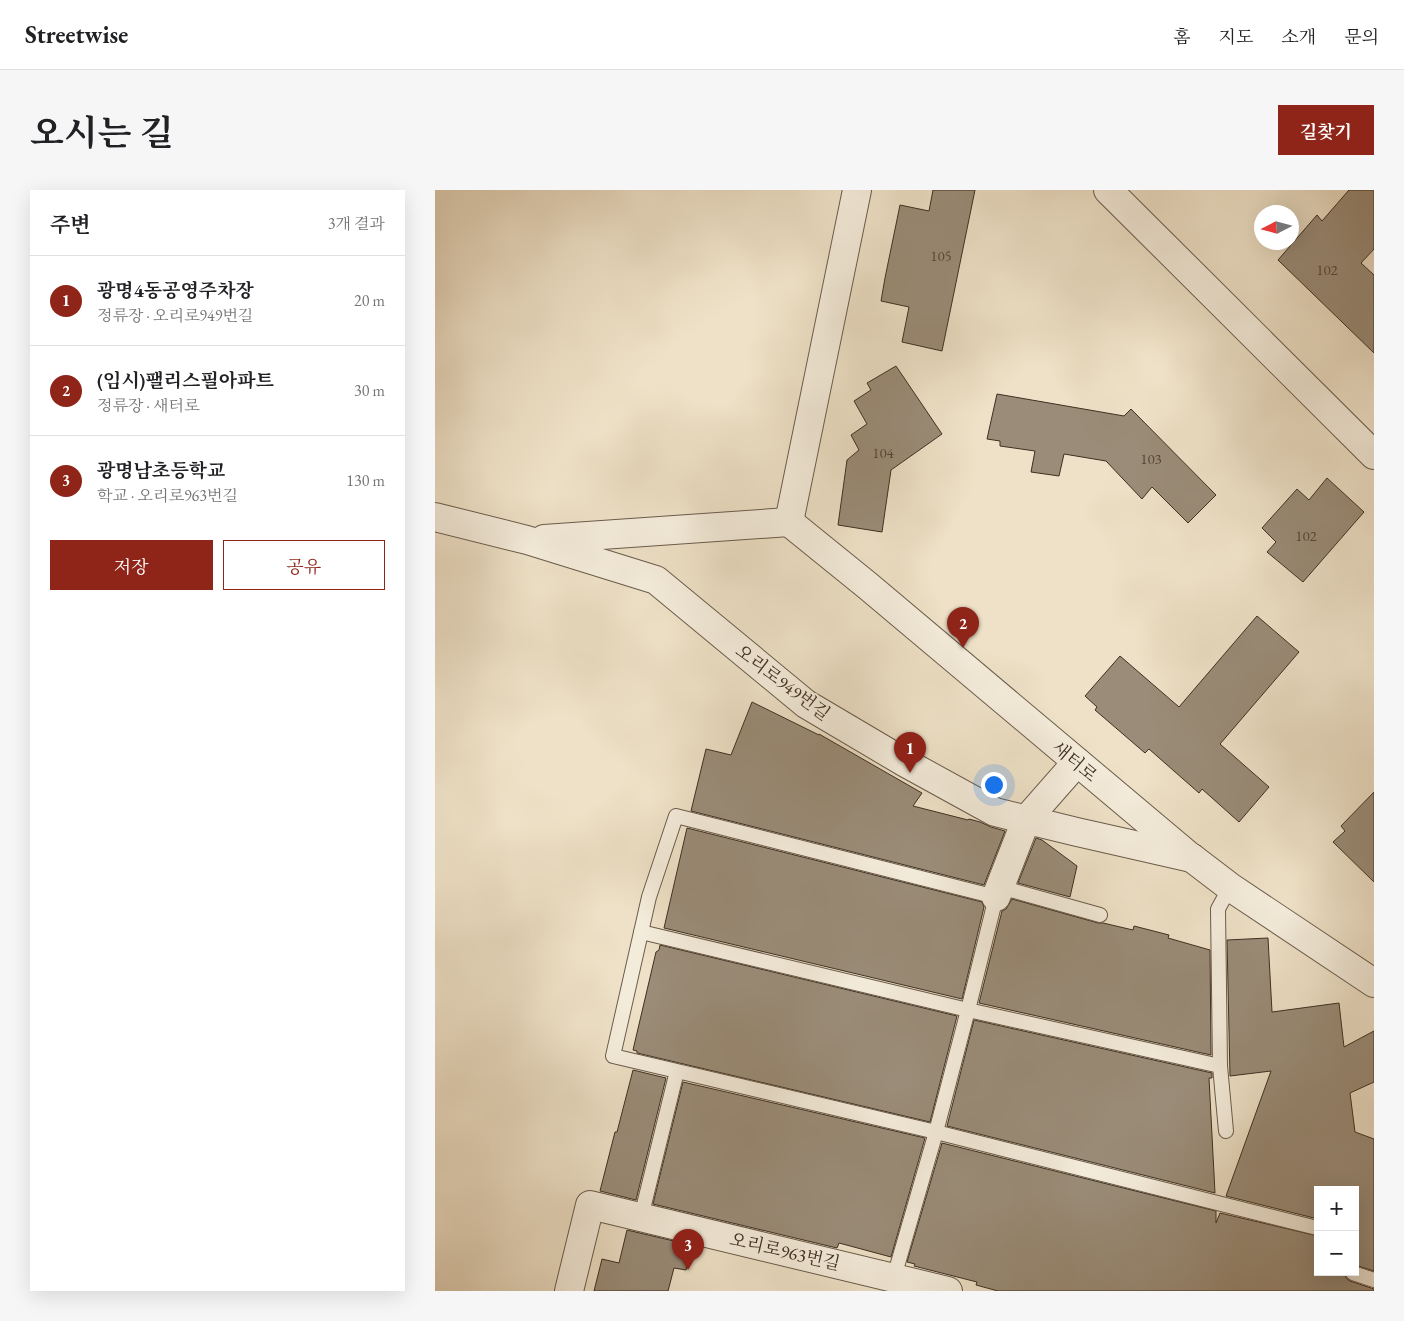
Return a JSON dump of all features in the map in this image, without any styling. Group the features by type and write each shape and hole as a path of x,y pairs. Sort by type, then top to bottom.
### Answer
{"street":[{"path":"527,540 789,522 857,190"},
{"path":"1108,190 1374,455"},
{"name":"오리로949번길","path":"435,517 527,540 656,580 806,704 904,762 995,812 1192,858"},
{"name":"새터로","path":"789,522 1192,858 1230,886 1374,982"},
{"path":"998,892 1026,820 1077,762"},
{"path":"1101,838 1114,834 1125,827 1130,819 1131,807"},
{"name":"오리로963번길","path":"569,1291 590,1205 948,1291"}],"lane":[{"path":"1100,915 676,816 649,897 613,1056 936,1132 1314,1227"},
{"path":"1226,1131 1220,1066 1218,909 1230,886"},
{"path":"894,1277 936,1132 998,892"},
{"path":"641,932 968,1010 1220,1066"},
{"path":"641,1216 677,1071"},
{"path":"1359,1275 1374,1280"}],"building":[{"path":"933,190 975,190 942,351 902,342 909,307 881,301 900,205 929,211"},
{"path":"1349,190 1374,190 1374,249 1361,263 1374,275 1374,353 1278,260 1287,250 1299,250 1299,236 1317,215 1322,221"},
{"path":"896,366 942,434 891,470 882,532 838,525 847,460 859,450 851,435 867,424 854,401 871,390 867,383"},
{"path":"997,394 1124,416 1131,409 1216,495 1188,523 1152,487 1142,499 1106,461 1064,454 1059,476 1031,472 1035,451 1000,446 1000,441 987,439"},
{"path":"1327,478 1364,512 1303,582 1267,552 1276,542 1262,528 1297,489 1309,500"},
{"path":"1257,616 1299,652 1220,744 1269,787 1239,822 1202,789 1199,793 1149,749 1145,753 1095,710 1097,707 1085,696 1120,656 1179,707"},
{"path":"752,702 819,734 922,793 913,806 969,819 1005,831 984,885 691,811 706,749 731,755"},
{"path":"1374,792 1374,882 1333,842 1345,831 1341,826"},
{"path":"687,828 982,902 984,907 962,999 664,928"},
{"path":"1036,838 1042,840 1077,866 1070,897 1018,883"},
{"path":"1012,899 1098,923 1133,930 1134,926 1169,935 1168,938 1210,950 1211,1055 979,1003 1002,911 1006,909"},
{"path":"1268,938 1272,1012 1339,1003 1344,1047 1374,1031 1374,1082 1350,1093 1355,1132 1374,1139 1374,1271 1359,1266 1359,1186 1314,1186 1314,1218 1226,1196 1271,1071 1230,1076 1227,940"},
{"path":"660,945 957,1016 930,1122 637,1053 637,1051 633,1050 656,952 659,950"},
{"path":"974,1020 1212,1073 1212,1078 1209,1078 1215,1193 947,1126"},
{"path":"633,1070 666,1078 636,1200 600,1191"},
{"path":"683,1082 925,1138 891,1257 839,1243 837,1248 653,1204"},
{"path":"942,1143 1216,1211 1216,1223 1220,1213 1314,1235 1314,1276 1346,1276 1350,1281 1374,1289 1374,1291 998,1291 976,1285 977,1282 914,1266 915,1264 907,1262"},
{"path":"627,1230 691,1245 686,1270 674,1268 668,1291 594,1291 602,1259 619,1263"}],"place":[{"name":"(임시)팰리스필아파트","path":"963,648"},
{"name":"광명4동공영주차장","path":"910,773"},
{"name":"광명남초등학교","path":"688,1270"}]}
